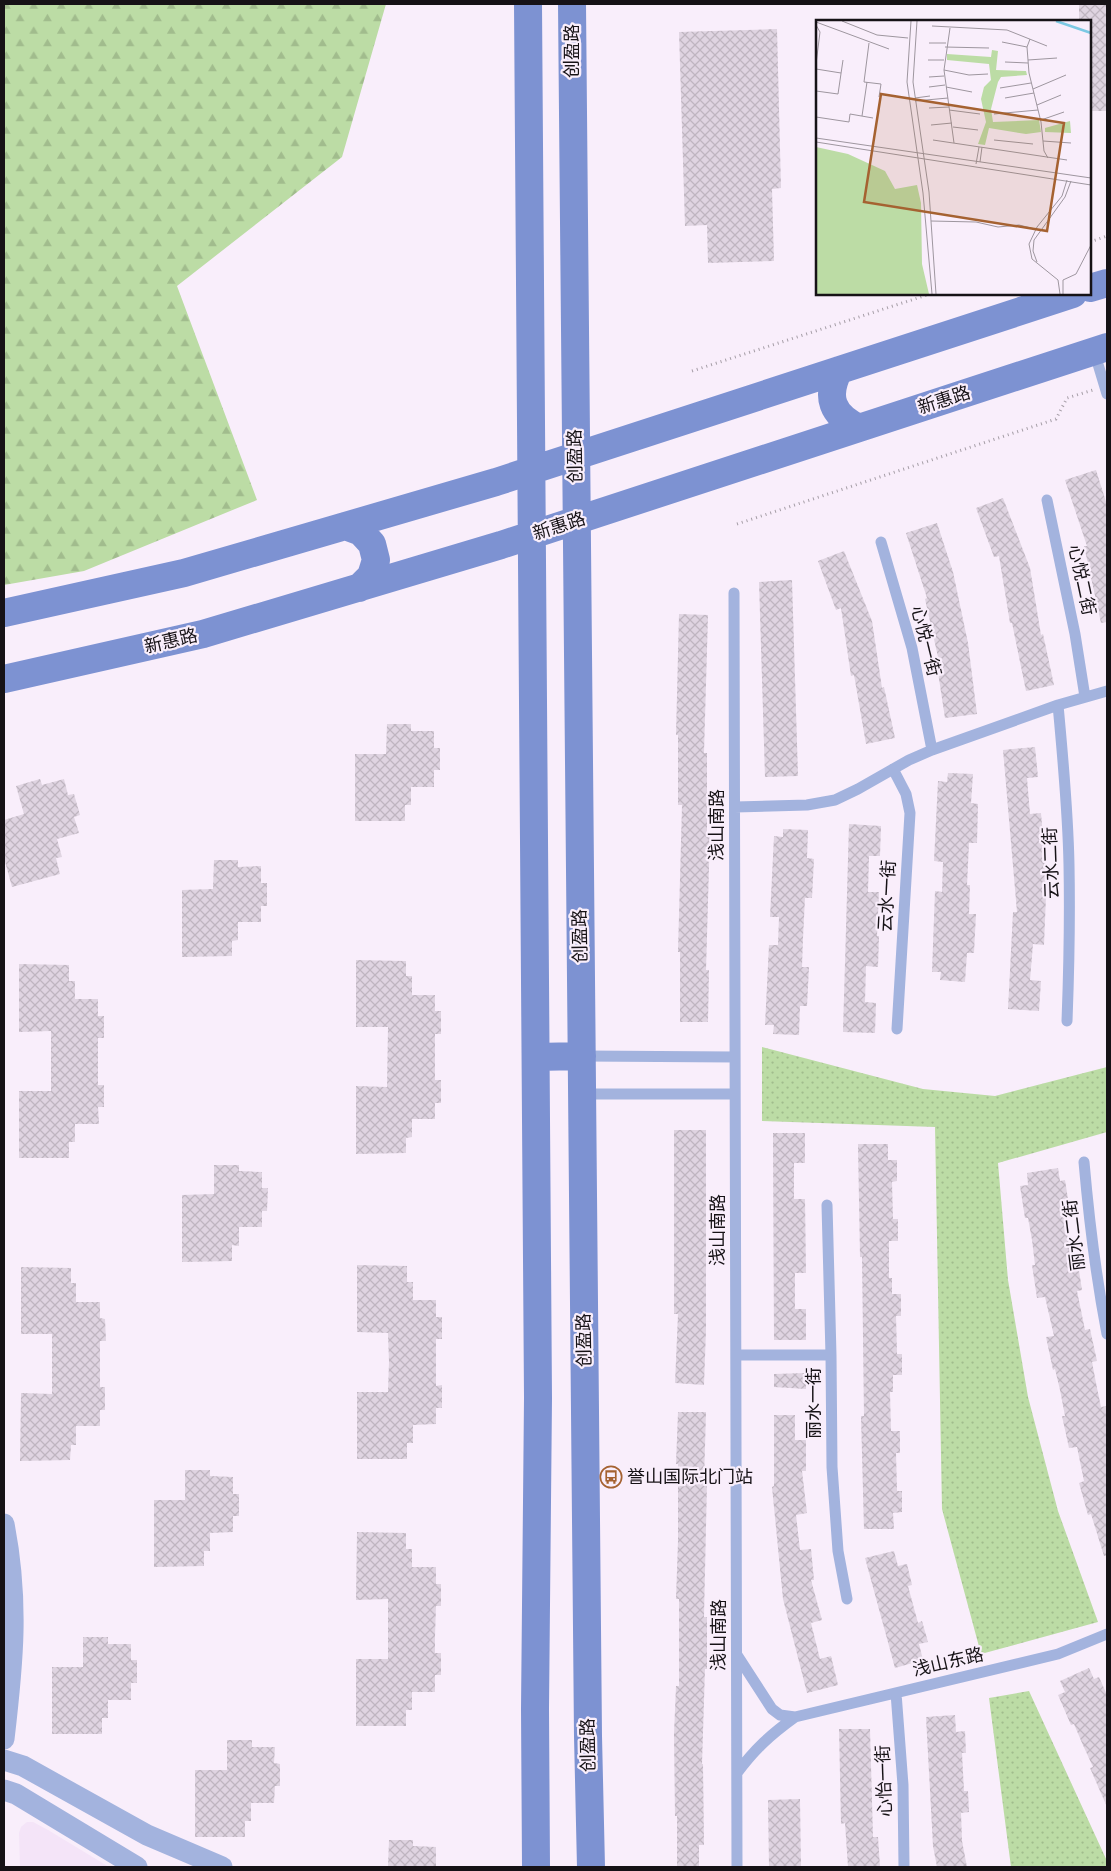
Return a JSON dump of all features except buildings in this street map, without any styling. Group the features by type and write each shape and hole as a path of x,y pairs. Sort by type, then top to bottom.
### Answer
{"street":[{"path":"528,4 538,1398 535,1709 536,1867"},
{"name":"创盈路","path":"572,4 575,456 591,1867"},
{"path":"1091,288 1107,283"},
{"path":"4,614 184,573 531,471 1070,295"},
{"name":"新惠路","path":"4,679 202,634 359,588 576,521 1100,349"},
{"path":"839,370 832,383 832,398 836,411 846,422 859,428"},
{"path":"345,526 361,532 372,544 376,560 371,576 359,588"},
{"path":"536,1057 582,1056"},
{"path":"4,1524 12,1580 14,1642 4,1739"},
{"path":"4,1760 23,1766 147,1835 222,1867"},
{"path":"4,1790 16,1794 137,1867"}],"lane":[{"path":"1100,349 1106,390"},
{"name":"心悦二街","path":"1047,500 1086,697"},
{"name":"心悦一街","path":"881,542 912,648 932,750"},
{"name":"浅山南路","path":"734,593 737,1867"},
{"path":"734,806 807,804 835,800 932,750 1058,705 1107,691"},
{"name":"云水二街","path":"1058,705 1066,784 1069,863 1070,942 1067,1021"},
{"name":"云水一街","path":"893,769 906,794 910,813 897,1029"},
{"path":"582,1056 735,1057"},
{"path":"582,1094 735,1094"},
{"name":"丽水二街","path":"1084,1162 1098,1290 1107,1334"},
{"name":"丽水一街","path":"827,1205 832,1475 838,1551 847,1599"},
{"path":"736,1355 831,1355"},
{"name":"浅山东路","path":"737,1773 750,1755 769,1735 795,1717 1058,1654 1107,1637"},
{"path":"736,1653 772,1708 780,1715 795,1717"},
{"name":"心怡一街","path":"896,1692 902,1775 904,1867"}],"path":[{"path":"1091,242 1107,236"},
{"path":"692,371 927,295"},
{"path":"736,524 1056,419 1067,398 1106,390"}],"shaded area":[{"path":"27,1822 33,1822 48,1830 109,1867 20,1867 19,1833 21,1827"}],"green space":[{"path":"4,4 386,4 342,157 177,286 257,500 84,571 4,585"},
{"path":"762,1047 923,1089 995,1096 1107,1067 1107,1132 998,1163 1008,1280 1028,1397 1058,1511 1098,1622 981,1654 942,1509 935,1127 762,1121"},
{"path":"1029,1691 1107,1861 1107,1867 1011,1867 989,1698"}],"place":[{"name":"誉山国际北门站","path":"611,1477"}]}
